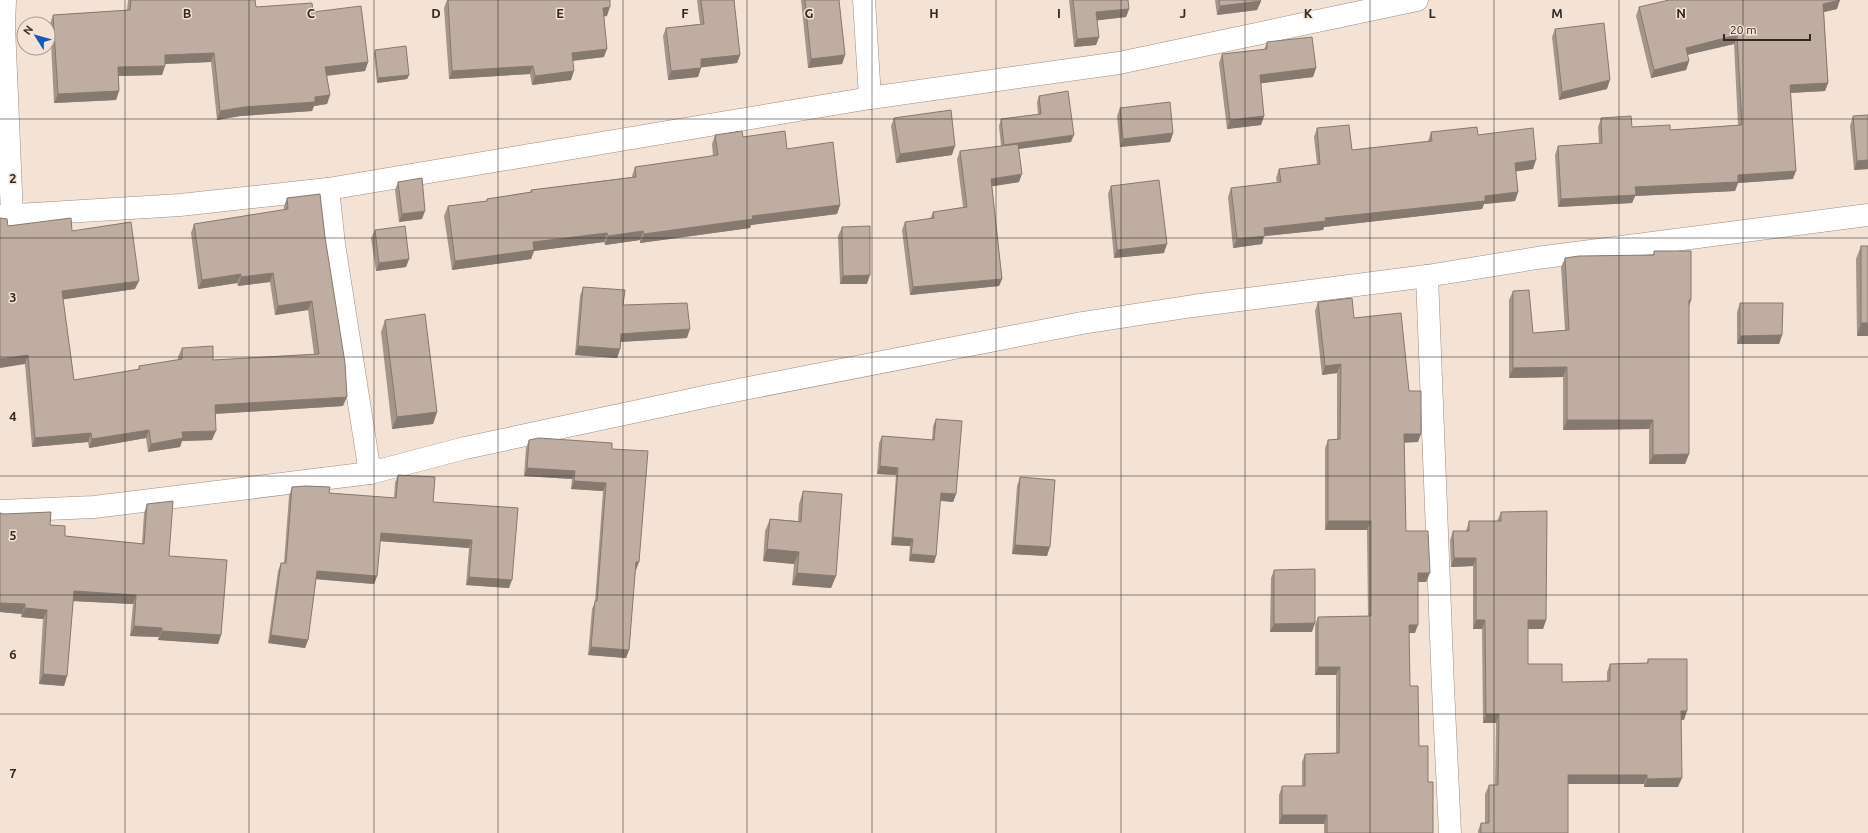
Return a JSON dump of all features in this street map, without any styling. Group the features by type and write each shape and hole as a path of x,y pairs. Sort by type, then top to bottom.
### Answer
{"street":[{"path":"5,0 6,216 180,205 328,189 870,98 1119,62 1417,0"},
{"path":"864,0 870,98"},
{"path":"328,189 334,244 370,473"},
{"path":"0,511 94,507 370,473 465,448 711,396 1082,323 1201,305 1427,276 1537,258 1868,215"},
{"path":"1427,276 1450,833"}],"building":[{"path":"131,0 255,0 256,7 312,3 313,12 361,6 368,62 325,67 330,95 315,97 315,102 244,107 220,111 214,53 165,55 165,66 118,67 119,91 58,94 56,56 56,16 53,15 130,10"},
{"path":"448,0 610,0 610,7 603,8 607,49 572,53 574,71 535,76 533,66 452,71"},
{"path":"701,0 734,0 740,55 701,59 701,68 671,71 666,28 704,24"},
{"path":"805,0 839,0 845,55 811,59"},
{"path":"1073,0 1128,0 1129,9 1096,12 1099,37 1077,39"},
{"path":"1219,0 1260,0 1261,1 1220,6"},
{"path":"1669,0 1840,0 1823,4 1828,83 1790,85 1796,171 1738,175 1738,182 1635,187 1636,195 1561,199 1558,146 1602,143 1601,118 1631,116 1632,127 1670,125 1670,130 1742,125 1737,35 1686,48 1689,61 1654,70 1639,7"},
{"path":"1604,23 1610,80 1562,92 1555,29"},
{"path":"1312,37 1316,68 1260,75 1264,116 1230,120 1222,54 1267,49 1267,42"},
{"path":"406,46 409,75 378,78 375,50"},
{"path":"1068,91 1074,135 1004,145 1001,119 1041,114 1039,96"},
{"path":"1170,102 1173,133 1123,139 1120,108"},
{"path":"951,110 955,146 900,154 894,118"},
{"path":"1868,115 1868,160 1857,161 1853,116"},
{"path":"1349,125 1352,150 1432,141 1431,132 1477,127 1478,135 1533,128 1536,160 1515,163 1518,192 1485,196 1485,201 1325,218 1326,221 1264,228 1265,236 1237,239 1231,188 1281,182 1279,169 1320,164 1317,128"},
{"path":"742,131 743,137 785,131 787,149 833,142 840,205 752,216 753,219 644,234 643,231 608,236 607,233 533,242 534,250 455,261 448,206 487,201 487,199 532,192 531,190 636,177 635,167 718,155 715,135"},
{"path":"1018,144 1022,174 991,179 1002,279 913,287 905,222 934,218 933,212 967,207 960,151"},
{"path":"422,178 425,211 402,214 398,182"},
{"path":"1159,180 1167,244 1117,250 1111,186"},
{"path":"320,194 325,237 345,363 347,397 215,405 216,431 182,432 183,438 151,444 149,430 92,439 91,433 35,438 28,355 0,359 0,218 7,219 8,226 71,218 72,231 131,222 139,281 62,291 74,380 140,369 139,366 182,359 182,348 213,346 213,360 319,354 312,301 278,306 273,273 241,277 241,274 202,280 194,224 288,209 287,198"},
{"path":"405,226 409,259 379,263 375,230"},
{"path":"870,226 870,275 843,276 842,227"},
{"path":"1861,246 1868,246 1868,323 1861,323"},
{"path":"1654,251 1691,251 1691,300 1689,300 1689,454 1653,455 1653,420 1567,420 1567,367 1513,368 1513,291 1529,290 1533,333 1569,330 1565,258 1579,256 1654,255"},
{"path":"583,287 625,290 623,305 687,303 690,329 621,334 620,349 578,346"},
{"path":"1352,298 1354,318 1401,313 1409,391 1421,391 1421,434 1404,434 1406,531 1428,531 1430,573 1418,573 1418,625 1409,625 1410,686 1418,686 1419,746 1428,746 1428,782 1433,782 1433,833 1327,833 1327,815 1282,815 1282,786 1305,786 1305,754 1339,753 1340,667 1318,667 1318,617 1371,616 1371,521 1328,521 1328,440 1340,439 1341,364 1325,366 1318,302"},
{"path":"1740,303 1783,303 1782,335 1740,336"},
{"path":"425,314 437,412 397,417 385,320"},
{"path":"936,419 962,421 956,494 941,493 936,556 911,554 913,539 893,537 898,468 880,466 882,436 934,440"},
{"path":"539,438 612,443 612,449 648,451 639,562 636,562 629,650 591,647 595,601 597,601 606,483 574,481 575,471 527,468 529,440"},
{"path":"398,475 435,477 433,502 518,508 512,580 469,577 472,540 381,533 377,576 317,571 308,640 271,635 281,563 286,563 292,487 330,487 329,493 396,498"},
{"path":"1020,477 1055,480 1050,547 1015,545"},
{"path":"803,491 842,494 836,576 797,573 799,552 767,549 770,519 801,522"},
{"path":"173,501 169,556 227,560 221,635 162,631 162,628 134,626 136,595 74,591 67,676 43,674 47,610 25,608 25,604 0,603 0,513 51,512 50,525 65,526 65,536 144,544 147,504"},
{"path":"1547,511 1546,620 1528,620 1528,664 1562,664 1562,682 1610,681 1610,664 1648,663 1648,659 1687,659 1687,711 1681,711 1682,778 1647,779 1647,775 1568,775 1568,833 1481,833 1481,823 1489,823 1489,785 1498,785 1499,714 1486,714 1485,620 1476,620 1476,558 1454,558 1453,531 1469,531 1469,521 1501,521 1501,512"},
{"path":"1315,569 1315,623 1274,624 1274,570"}]}
